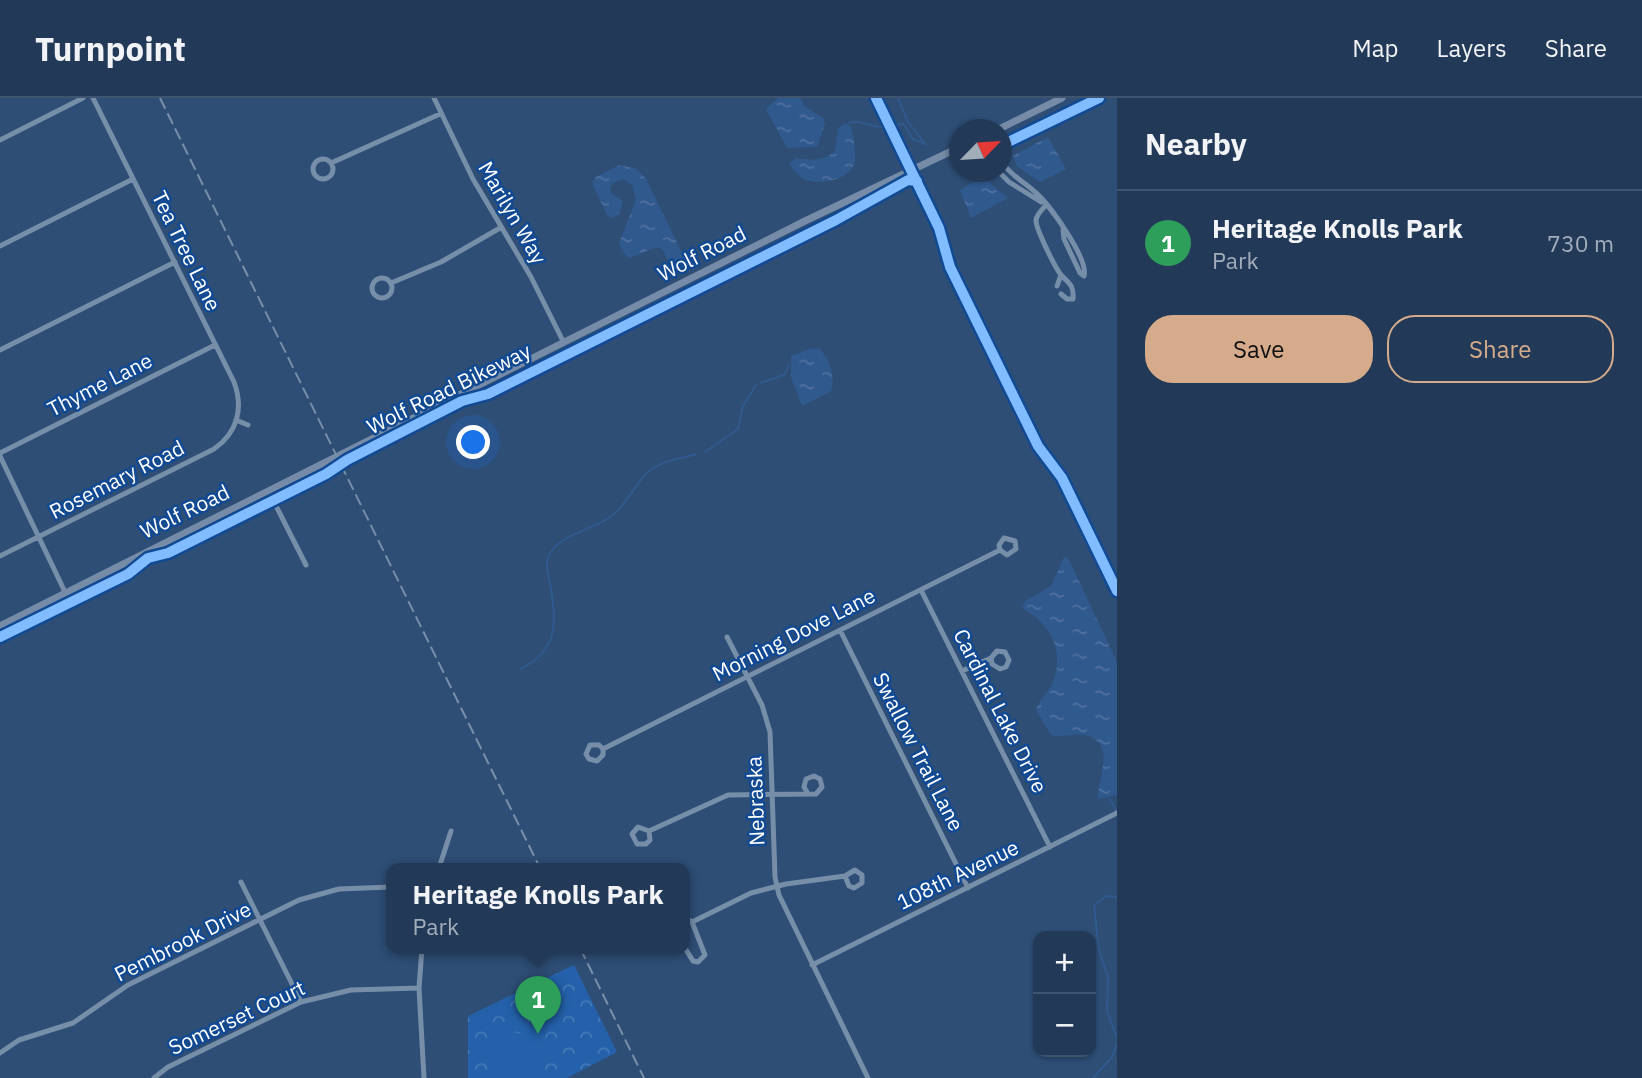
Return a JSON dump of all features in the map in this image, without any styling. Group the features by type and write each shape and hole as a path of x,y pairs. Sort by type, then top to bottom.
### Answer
{"main road":[{"path":"1012,123 1062,98"},
{"name":"Wolf Road","path":"0,626 292,480 327,466 386,433 949,152"}],"street":[{"path":"0,131 2,139 83,98"},
{"name":"Tea Tree Lane","path":"93,98 237,391 240,408 236,420"},
{"name":"Marilyn Way","path":"434,98 500,228 531,277 564,344"},
{"path":"331,163 440,114"},
{"path":"1012,176 1037,193 1063,230 1064,239 1084,276 1072,284"},
{"path":"0,246 133,179"},
{"path":"1009,182 1043,204"},
{"path":"1043,204 1037,215 1037,226 1061,275 1072,284 1073,299 1067,299 1061,294"},
{"path":"391,284 441,262 500,228"},
{"path":"0,350 174,262"},
{"path":"1057,286 1061,275"},
{"name":"Thyme Lane","path":"0,455 215,345"},
{"path":"236,420 248,425"},
{"name":"Rosemary Road","path":"0,556 214,449 226,439 236,420"},
{"path":"0,455 65,592"},
{"path":"269,492 306,565"},
{"name":"Morning Dove Lane","path":"603,749 1000,550"},
{"name":"Cardinal Lake Drive","path":"922,590 1050,847"},
{"name":"Swallow Trail Lane","path":"840,630 968,888"},
{"name":"Nebraska","path":"727,637 768,724 776,886 868,1078"},
{"path":"962,671 991,658"},
{"path":"649,831 719,798 807,792"},
{"name":"108th Avenue","path":"812,965 1114,815"},
{"path":"441,863 451,831"},
{"path":"689,954 693,961 698,962 705,955 692,922 742,896 776,886 845,876"},
{"path":"241,882 301,1002"},
{"name":"Pembrook Drive","path":"0,1053 19,1040 73,1023 128,985 299,900 332,890 386,887"},
{"path":"422,954 419,988 424,1078"},
{"name":"Somerset Court","path":"154,1078 168,1067 301,1002 351,990 419,988"}],"green space":[{"path":"574,965 617,1052 567,1078 468,1078 468,1016"},
{"path":"513,1032 534,1042 547,1061 512,1077 506,1075 487,1043"}],"water":[{"path":"778,98 801,98 804,106 823,118 825,124 817,147 787,148 766,109"},
{"path":"846,123 851,127 855,160 853,167 842,177 810,181 800,176 789,164 796,158 817,159 831,154 835,151 838,128"},
{"path":"1048,137 1066,169 1040,182 1017,166 1013,156"},
{"path":"619,165 637,169 646,179 685,259 678,268 671,266 662,249 656,247 630,258 625,255 619,243 636,200 632,185 624,179 613,183 610,189 612,194 623,201 619,214 612,218 607,215 592,183 596,177"},
{"path":"974,182 988,182 1008,198 971,218 960,190"},
{"path":"812,348 820,349 827,359 832,374 831,391 802,406 791,377 791,356"},
{"path":"1064,557 1068,558 1117,662 1117,795 1098,799 1104,761 1101,745 1085,735 1051,735 1036,710 1056,674 1057,651 1041,622 1022,608 1025,601 1051,586"}],"waterway":[{"path":"898,98 908,122 926,145"},
{"path":"849,123 887,126"},
{"path":"892,125 904,124 913,139 925,144"},
{"path":"760,383 784,375 789,365"},
{"path":"705,452 738,429 743,406 756,385"},
{"path":"520,669 542,653 552,634 554,610 547,567 552,551 565,539 609,518 652,469 696,454"},
{"path":"1110,799 1117,812"},
{"path":"1117,897 1106,896 1094,906 1099,950 1108,977 1107,1011 1117,1038"},
{"path":"1093,1078 1112,1057 1117,1043"}],"railway":[{"path":"160,98 538,863"},
{"path":"583,954 644,1078"}],"cycle path":[{"path":"876,98 939,228 950,267 1038,446 1062,478 1117,591"},
{"path":"1012,140 1099,98"},
{"name":"Wolf Road Bikeway","path":"0,637 128,574 148,558 168,553 326,474 347,460 462,401 488,394 836,220 908,180 917,181"}],"place":[{"name":"Heritage Knolls Park","path":"538,1034"}]}
